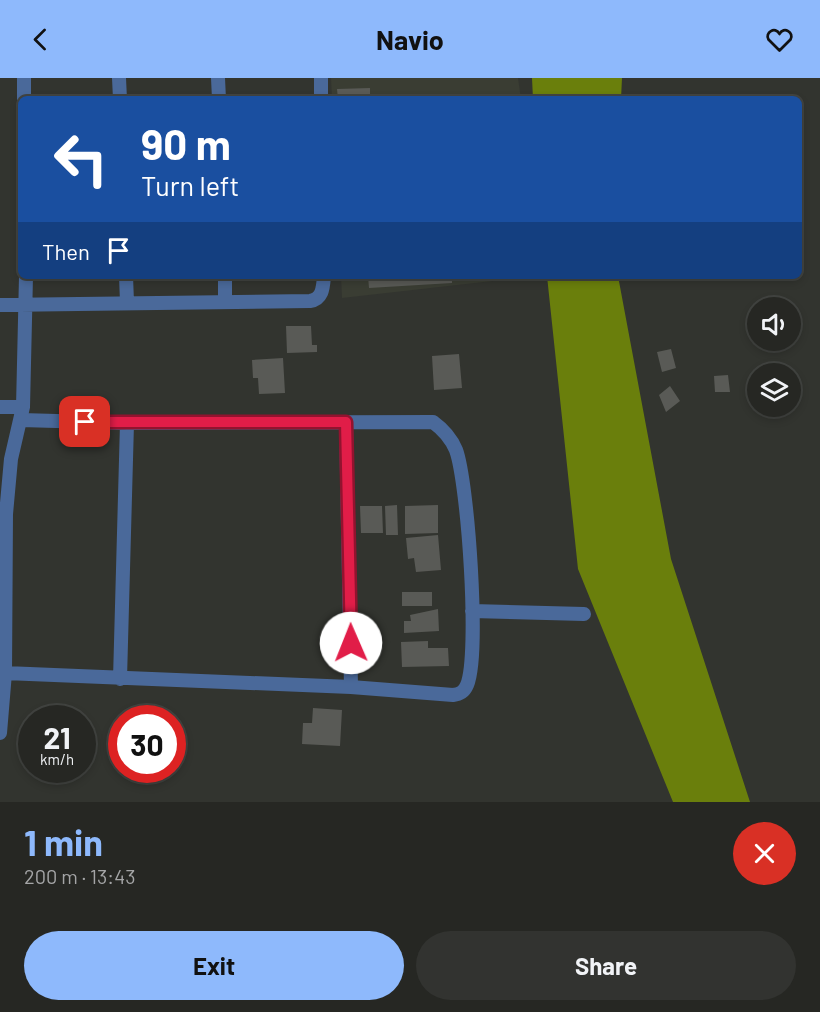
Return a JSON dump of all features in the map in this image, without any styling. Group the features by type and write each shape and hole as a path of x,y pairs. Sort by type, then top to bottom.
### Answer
{"street":[{"path":"24,78 24,96"},
{"path":"119,78 120,96"},
{"path":"218,78 219,96"},
{"path":"321,78 321,96"},
{"path":"0,734 5,673 6,514 11,459 22,414 26,279"},
{"path":"126,279 127,302"},
{"path":"225,279 225,301"},
{"path":"0,306 315,300 323,289 324,279"},
{"path":"0,407 22,414 127,423 434,422 446,432 455,448 464,484 472,611 471,674 466,688 461,693 5,673"},
{"path":"346,422 351,687"},
{"path":"120,679 127,423"},
{"path":"472,611 584,614"}],"shaded area":[{"path":"331,78 518,78 521,96 332,96"},
{"path":"532,78 622,78 621,96 533,96"},
{"path":"341,279 511,279 342,298"},
{"path":"511,279 539,279 539,281"},
{"path":"547,279 619,279 671,559 750,802 673,802 578,569"}],"building":[{"path":"370,88 370,96 338,96 337,89"},
{"path":"368,279 452,279 452,283 369,288"},
{"path":"286,326 311,326 312,345 317,345 317,352 287,353"},
{"path":"671,349 676,368 662,372 657,352"},
{"path":"459,354 462,388 434,390 432,356"},
{"path":"283,358 285,393 259,394 258,378 253,378 252,360"},
{"path":"728,375 730,392 715,392 714,376"},
{"path":"670,386 680,401 666,412 659,395"},
{"path":"397,505 398,535 386,535 385,506"},
{"path":"438,505 438,533 405,534 405,506"},
{"path":"360,506 382,506 383,533 361,533"},
{"path":"438,535 441,570 416,572 414,558 408,559 406,538"},
{"path":"402,592 432,592 432,606 402,606"},
{"path":"438,609 439,631 404,633 404,621 411,621 410,615"},
{"path":"428,641 428,648 448,648 449,666 402,667 401,642"},
{"path":"313,708 342,710 340,746 302,744 303,723 312,723"}],"route":[{"path":"85,422 346,422 351,643"}]}
